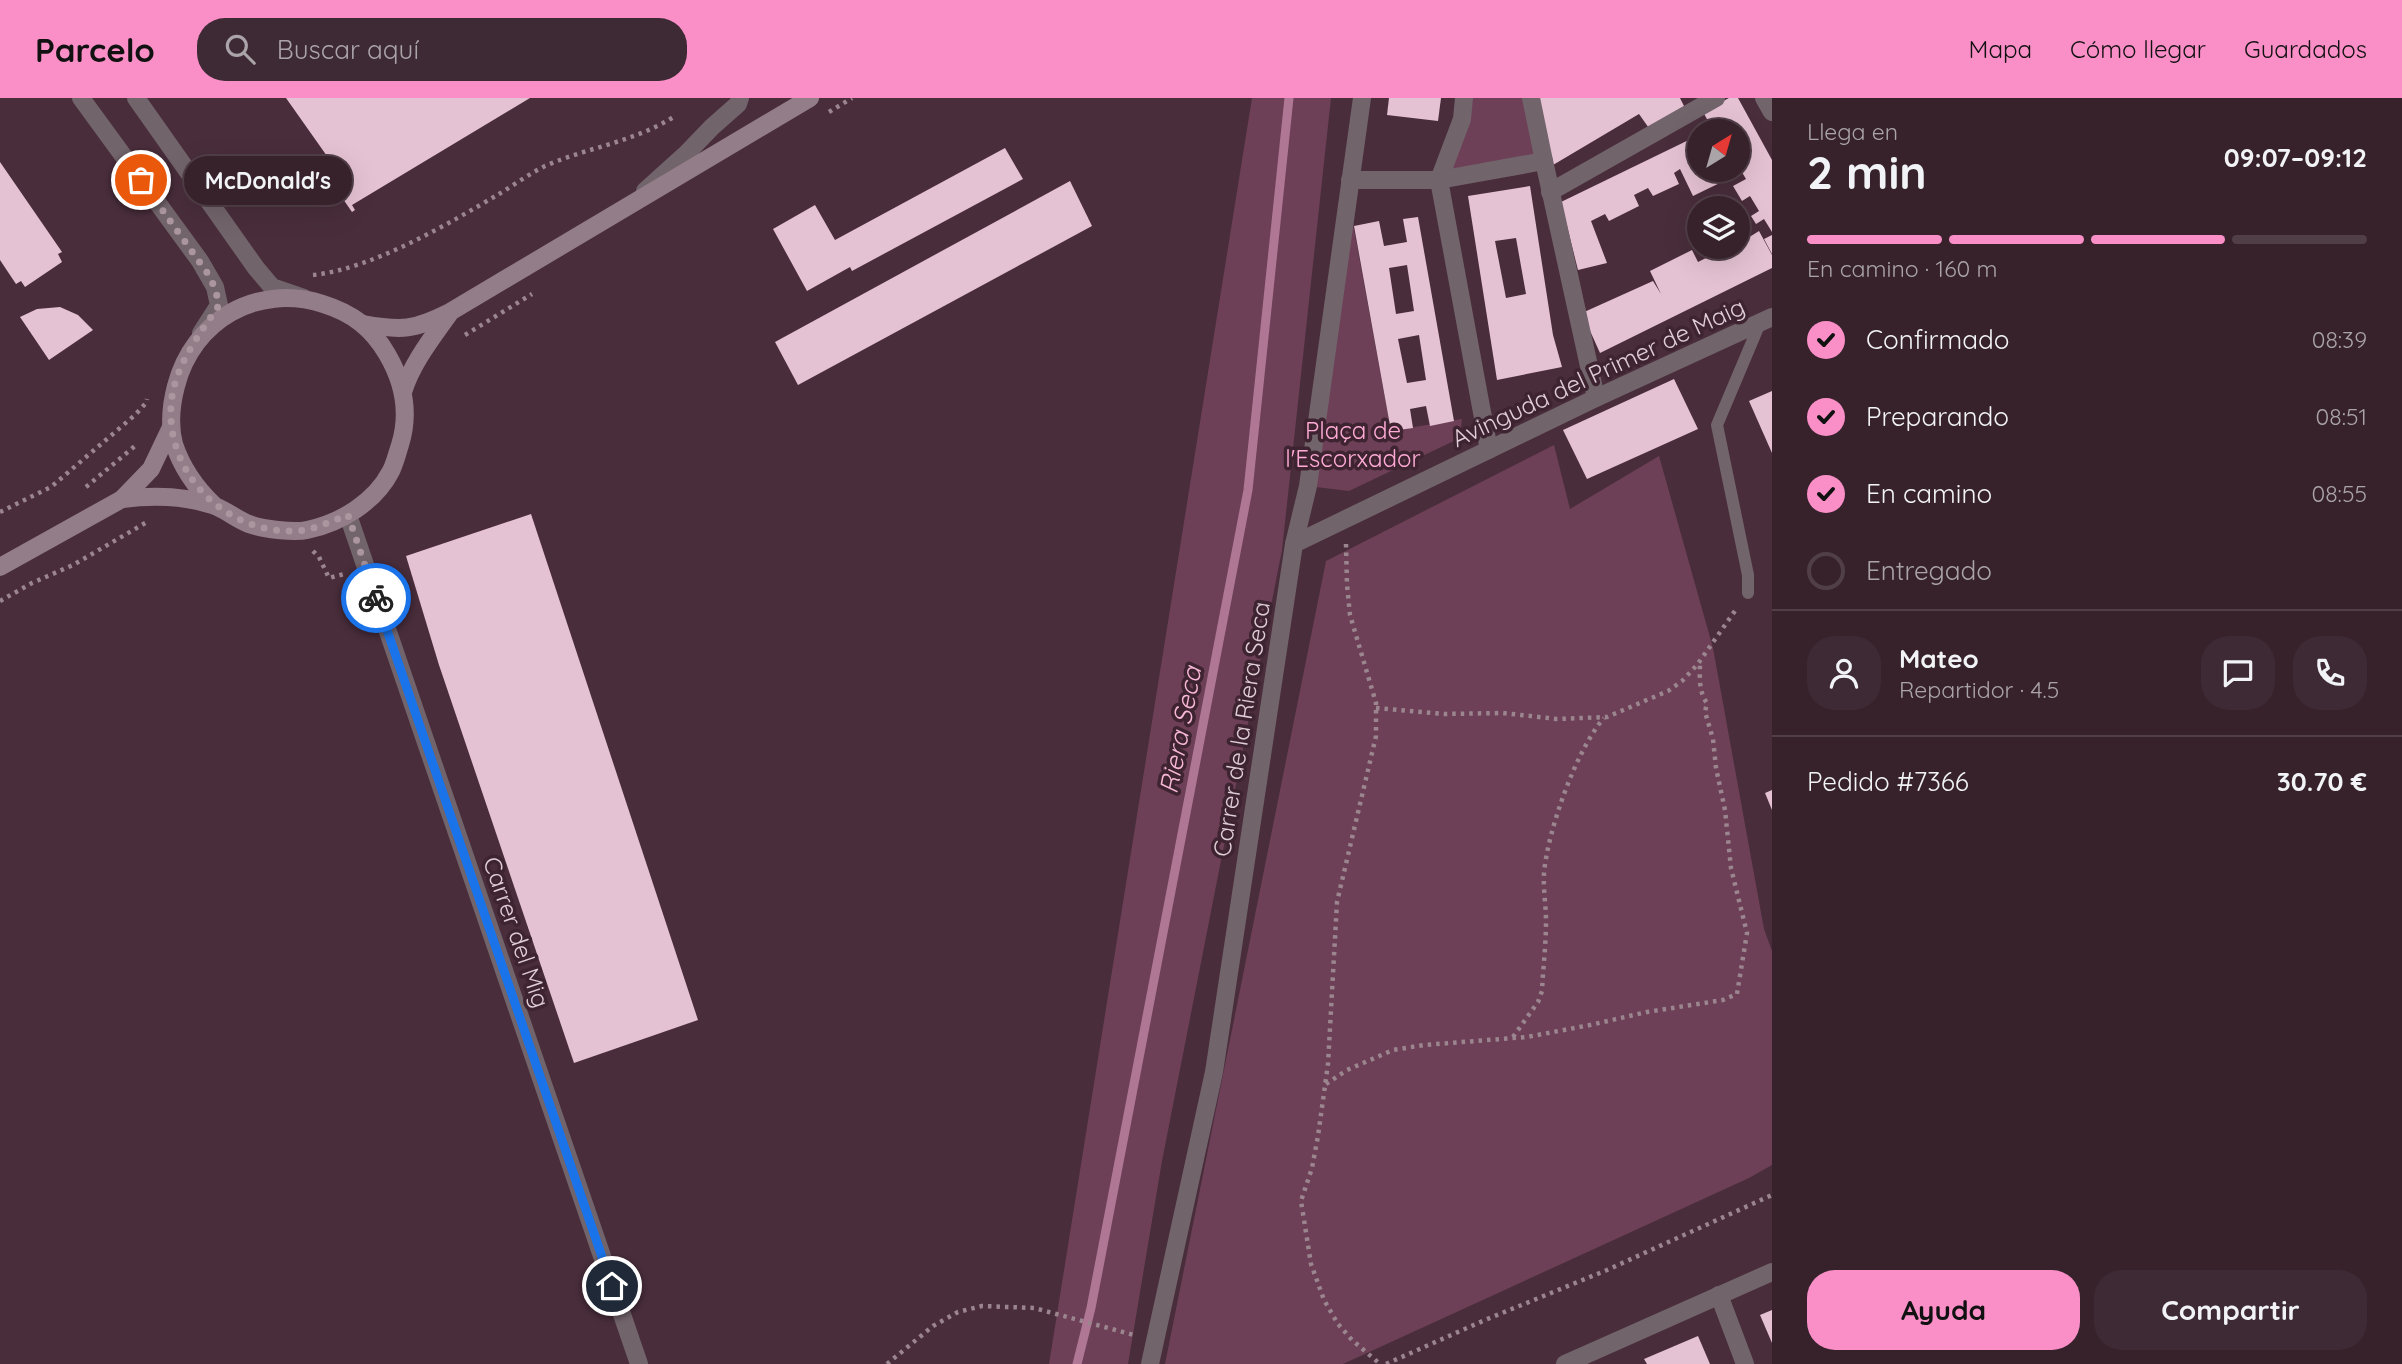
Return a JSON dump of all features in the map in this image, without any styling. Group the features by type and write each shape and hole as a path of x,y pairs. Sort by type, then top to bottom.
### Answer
{"main road":[{"path":"363,324 396,330 423,326 810,98"},
{"path":"122,499 166,496 191,499 214,505 251,525 293,531 307,530 348,515 361,506 380,488 391,470 405,430 403,392 398,374 378,339 363,324 342,310 304,298 265,299 239,307 206,329 194,343 181,366 171,404 174,444 191,480 214,505"},
{"path":"403,392 408,377 425,348 450,312"},
{"path":"0,567 122,499 151,469 172,426"}],"street":[{"path":"81,98 200,261 215,288 219,305 194,343"},
{"path":"136,98 256,268 272,287 304,298"},
{"path":"632,203 738,104 740,98"},
{"name":"Carrer de la Riera Seca","path":"1150,1364 1214,1072 1294,544 1308,486 1362,98"},
{"path":"1464,98 1462,119 1439,180 1489,450"},
{"path":"1531,98 1596,398"},
{"path":"1550,192 1716,98"},
{"path":"1764,98 1772,112"},
{"path":"1350,180 1439,180 1544,161"},
{"name":"Avinguda del Primer de Maig","path":"1294,544 1596,398 1766,320"},
{"name":"Carrer del Mig","path":"348,515 639,1364"},
{"path":"1565,1364 1597,1358 1719,1295 1772,1272"},
{"path":"1719,1295 1745,1364"}],"lane":[{"path":"1748,593 1748,575 1717,425 1766,320"}],"path":[{"path":"829,112 852,98"},
{"path":"455,342 537,291"},
{"path":"86,487 139,443"},
{"path":"1347,518 1346,568 1350,615 1376,708 1376,736 1336,901 1325,1084 1314,1157 1301,1201 1311,1264 1324,1300 1338,1324 1380,1364"},
{"path":"0,601 73,565 154,519"},
{"path":"302,547 313,550 329,578"},
{"path":"1376,708 1444,714 1503,713 1557,719 1604,717 1668,691 1682,681 1700,662 1748,593"},
{"path":"1325,1084 1347,1070 1393,1050 1527,1037 1647,1012 1723,1000 1737,995 1747,933 1731,868 1725,810 1713,739 1705,712 1707,703 1703,698 1700,682 1700,662"},
{"path":"1513,1037 1538,1002 1542,991 1546,923 1544,872 1551,835 1574,767 1593,730 1604,717"},
{"path":"1386,1364 1607,1270 1772,1195"},
{"path":"887,1364 933,1326 958,1312 982,1306 1034,1308 1155,1340"}],"green space":[{"path":"1252,98 1331,98 1282,550 1162,1161 1128,1364 1049,1364"},
{"path":"1464,98 1531,98 1544,161 1439,180"},
{"name":"Plaça de l'Escorxador","path":"1351,213 1391,431 1462,419 1460,438 1349,491 1308,486"},
{"path":"1554,445 1570,509 1659,456 1713,648 1764,929 1772,951 1772,1165 1749,1178 1343,1364 1165,1364 1326,561"}],"building":[{"path":"286,98 530,98 352,205 355,210 352,212 325,173 334,166"},
{"path":"1389,98 1441,98 1438,121 1387,115"},
{"path":"1532,98 1680,98 1686,110 1651,131 1639,114 1553,165"},
{"path":"1729,98 1738,98 1750,119 1707,119 1703,112"},
{"path":"1750,120 1772,160 1772,232 1764,219 1756,224 1751,216 1759,211 1750,196 1739,196 1733,186 1740,182 1750,182"},
{"path":"1687,141 1687,182 1722,182 1693,196 1680,169 1674,173 1679,184 1653,196 1648,188 1634,195 1639,206 1609,221 1605,214 1591,221 1607,263 1578,270 1561,202"},
{"path":"1005,148 1023,179 852,271 850,267 807,291 773,229 815,205 835,240"},
{"path":"0,162 62,252 58,254 62,262 25,287 21,281 16,284 0,260"},
{"path":"1070,181 1092,226 798,385 775,342"},
{"path":"1530,186 1553,335 1562,367 1497,380 1468,196","holes":["1516,238 1526,294 1506,298 1495,241"]},
{"path":"1418,217 1454,421 1430,426 1426,406 1410,409 1413,428 1391,431 1354,226 1379,221 1384,246 1407,242 1403,219","holes":["1407,265 1414,311 1396,314 1389,268","1419,335 1426,380 1407,383 1398,339"]},
{"path":"1759,231 1772,255 1772,268 1600,353 1582,313 1653,281 1661,294 1650,271 1687,252 1687,259 1696,259 1698,262 1704,259 1750,259 1750,234"},
{"path":"1772,235 1772,254 1764,239"},
{"path":"60,307 78,315 93,330 49,360 20,317 37,309"},
{"path":"1674,379 1698,429 1587,479 1563,430"},
{"path":"1772,391 1772,453 1749,401"},
{"path":"531,514 698,1020 574,1063 439,665 406,556"},
{"path":"1772,790 1772,810 1765,793"},
{"path":"1772,1310 1772,1343 1760,1315"},
{"path":"1698,1336 1710,1364 1647,1364 1644,1359"}],"waterway":[{"name":"Riera Seca","path":"1077,1364 1091,1308 1248,490 1289,98"}],"way so far":[{"path":"141,180 200,261 215,288 219,305 181,366 171,404 174,444 191,480 214,505 251,525 293,531 307,530 348,515 376,598"}],"place":[{"name":"McDonald's","path":"141,180"}],"route":[{"path":"376,598 612,1286"}]}
